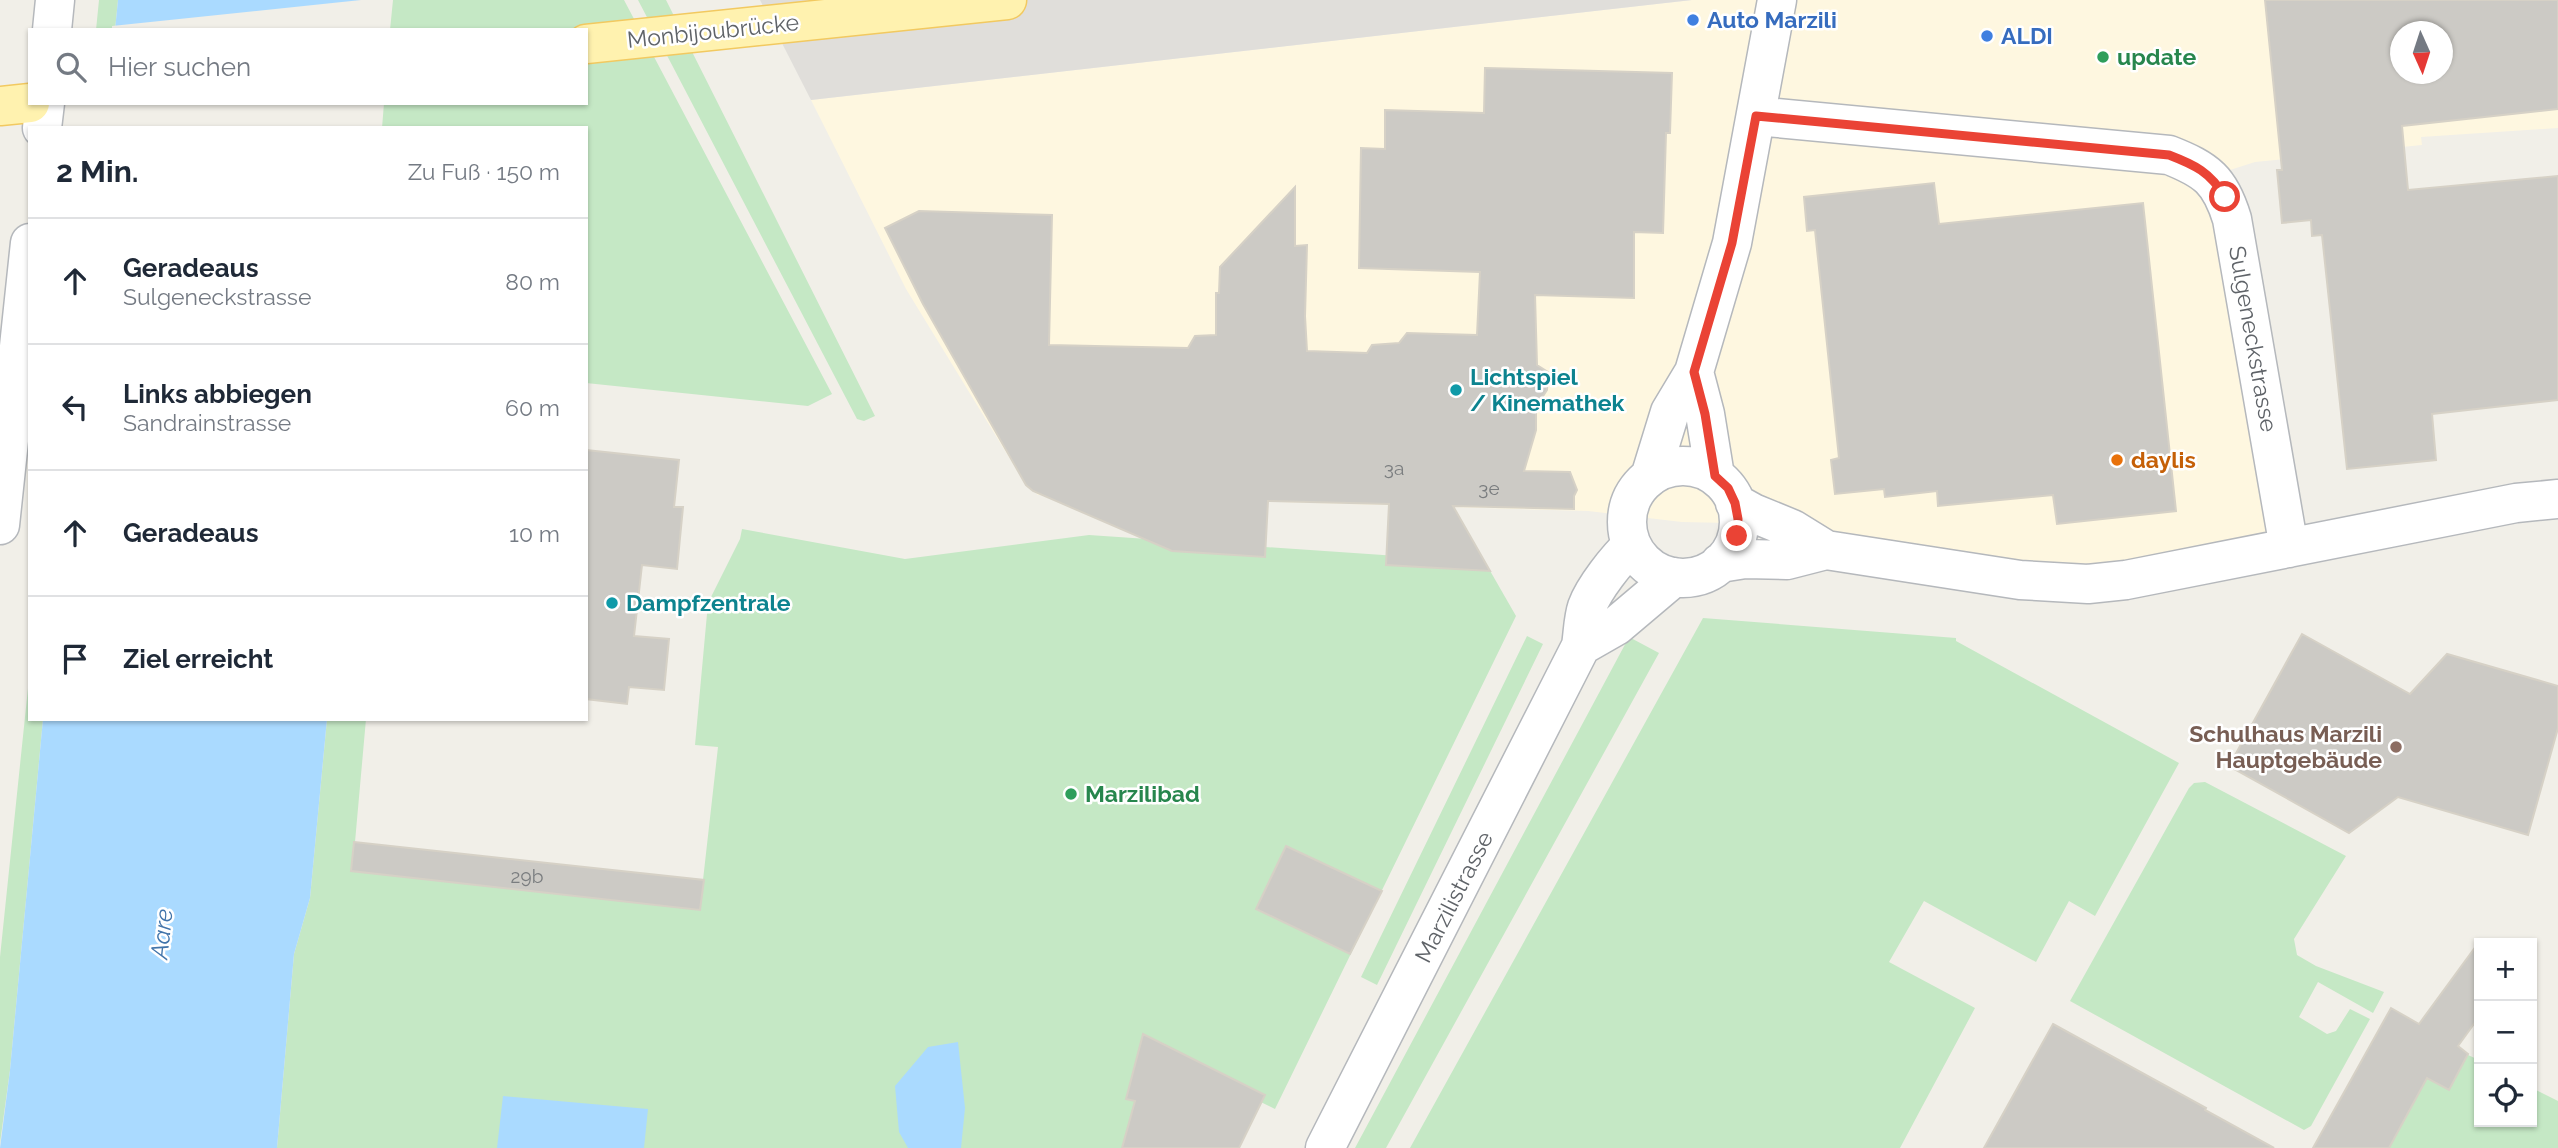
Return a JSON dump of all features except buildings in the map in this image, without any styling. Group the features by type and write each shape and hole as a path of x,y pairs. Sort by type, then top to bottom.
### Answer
{"main road":[{"name":"Monbijoubrücke","path":"588,44 1007,0"},
{"path":"0,106 28,103"}],"street":[{"path":"52,28 55,0"},
{"path":"1650,477 1670,412 1694,372 1732,243 1777,0"},
{"path":"42,126 45,105"},
{"name":"Sulgeneckstrasse","path":"1756,116 2169,155 2194,165 2214,180 2225,197 2232,219 2289,548"},
{"path":"0,525 28,262"},
{"path":"1694,372 1725,489 1738,519 1737,536 1720,563 1706,572 1690,577 1674,577 1651,568 1642,560 1632,545 1627,526 1628,512 1639,487 1662,470 1676,466 1703,470 1725,489 1753,513 1792,529 1826,550 2020,580 2088,583 2126,580 2516,503 2558,499"},
{"name":"Marzilistrasse","path":"1325,1148 1581,646 1587,608 1592,596 1621,555 1632,545"},
{"path":"1720,563 1745,559 1787,560 1826,550"},
{"path":"1581,646 1616,626 1674,577"}],"shaded area":[{"path":"760,0 1692,0 811,100"},
{"path":"1692,0 2558,0 2558,128 2421,137 2422,145 2255,162 2205,178 2275,540 2090,568 1995,561 1728,523 1682,522 1588,511 1038,495 1026,485 906,289 811,100"}],"green space":[{"path":"99,0 118,0 115,28 96,28"},
{"path":"389,0 624,0 832,394 808,406 588,383 588,126 379,126 381,105 588,105 588,28 387,28"},
{"path":"638,0 666,0 875,416 864,421 857,419"},
{"name":"Marzilibad","path":"742,529 905,559 1089,535 1485,562 1516,616 1275,1109 1150,1048 1122,1148 277,1148 294,954 310,898 327,721 366,721 355,842 703,880 718,747 695,745 708,603 740,539"},
{"path":"1703,618 1956,638 1956,641 2179,763 2095,916 2069,901 2036,962 1924,901 1889,962 1975,1008 1900,1148 1410,1148"},
{"path":"1527,636 1543,644 1377,985 1361,977"},
{"path":"1629,637 1659,653 1386,1148 1355,1148"},
{"path":"28,688 28,721 43,721 10,1070 0,1143 0,957"},
{"path":"2205,782 2346,856 2294,939 2297,955 2316,966 2384,992 2373,1013 2318,982 2299,1017 2327,1034 2336,1031 2350,1009 2370,1019 2311,1126 2304,1130 2070,1001 2189,788 2194,783"},
{"path":"2468,1055 2474,1058 2474,1127 2537,1127 2537,1090 2558,1101 2558,1148 2389,1148 2427,1078 2449,1090"}],"water":[{"path":"118,0 389,0 133,28 115,28"},
{"name":"Aare","path":"43,721 327,721 310,898 294,954 277,1148 0,1148 10,1070"},
{"path":"958,1042 965,1108 961,1148 908,1148 899,1132 895,1086 928,1047"},
{"path":"503,1096 648,1109 644,1148 497,1148"}],"pier":[{"path":"361,0 393,0 390,28 112,26"},
{"path":"104,105 384,105 382,126 102,126"}],"place":[{"name":"Auto Marzili","path":"1693,20"},
{"name":"ALDI","path":"1987,36"},
{"name":"update","path":"2103,57"},
{"name":"Lichtspiel / Kinemathek","path":"1456,390"},
{"name":"daylis","path":"2117,460"},
{"name":"Dampfzentrale","path":"612,603"},
{"name":"Schulhaus Marzili Hauptgebäude","path":"2396,747"},
{"name":"Marzilibad","path":"1071,794"}],"route":[{"path":"1737,536 1735,503 1728,488 1715,476 1705,414 1694,372 1732,243 1756,116 2169,155 2194,165 2214,180 2225,197"}]}
